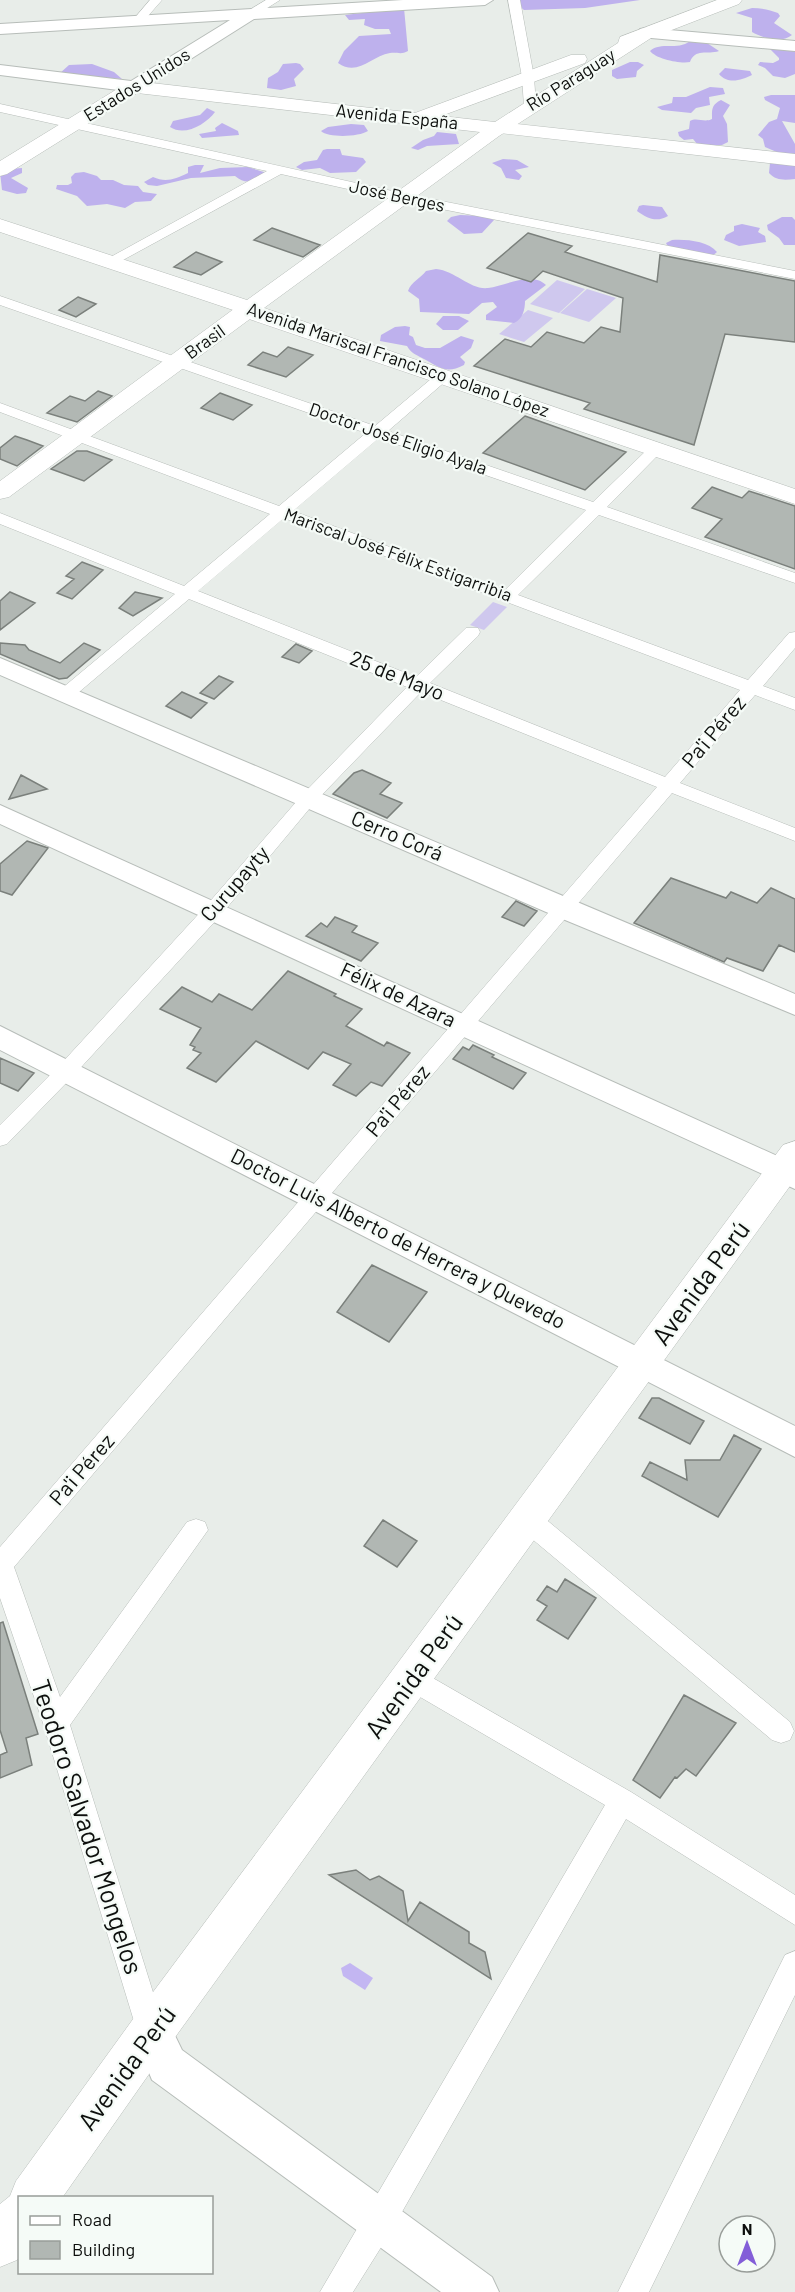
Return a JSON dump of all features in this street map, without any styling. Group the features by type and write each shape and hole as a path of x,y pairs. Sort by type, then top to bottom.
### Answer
{"main road":[{"path":"407,118 434,113 733,0"},
{"name":"Río Paraguay","path":"498,128 530,105 646,33"},
{"name":"Avenida España","path":"134,87 795,160"},
{"name":"Estados Unidos","path":"0,170 134,87"},
{"name":"Brasil","path":"0,492 498,128"},
{"name":"Avenida Mariscal Francisco Solano López","path":"0,225 795,497"},
{"name":"Avenida Mariscal Francisco Solano López","path":"250,309 259,308 795,487"},
{"path":"442,377 463,379 529,398"},
{"name":"Avenida Perú","path":"34,2196 152,2031 642,1364 791,1168"},
{"path":"0,2243 18,2219"}],"street":[{"path":"137,22 156,0"},
{"name":"Estados Unidos","path":"134,87 274,0"},
{"path":"0,28 137,22 485,0"},
{"path":"514,0 528,77 530,105"},
{"path":"646,33 795,46"},
{"name":"Avenida España","path":"0,70 134,87"},
{"name":"José Berges","path":"0,108 401,197 795,275"},
{"path":"112,262 279,170"},
{"name":"Doctor José Eligio Ayala","path":"0,300 795,578"},
{"path":"66,694 442,377"},
{"name":"Mariscal José Félix Estigarribia","path":"0,407 795,704"},
{"path":"508,596 656,450"},
{"name":"25 de Mayo","path":"0,518 795,835"},
{"name":"Curupayty","path":"0,1138 66,1071 213,911 309,798 472,632"},
{"name":"Pa'i Pérez","path":"0,1565 751,687 792,646"},
{"name":"Cerro Corá","path":"0,666 795,1005"},
{"name":"Félix de Azara","path":"0,814 463,1025 791,1168"},
{"name":"Doctor Luis Alberto de Herrera y Quevedo","path":"0,1037 795,1442"},
{"path":"528,1520 781,1731"},
{"path":"56,1723 196,1530"},
{"name":"Teodoro Salvador Mongelos","path":"0,1565 56,1723 152,2031 167,2065 477,2292"},
{"path":"412,1678 621,1801 795,1911"},
{"path":"335,2292 379,2222 621,1801"},
{"path":"633,2292 795,1965"}],"shaded area":[{"path":"512,0 640,0 585,8 524,10"},
{"path":"404,8 408,51 383,55 358,67 345,67 338,63 344,51 359,36 391,34 389,29 375,29 364,25 365,19 349,20 345,15"},
{"path":"752,8 778,13 780,16 774,23 792,35 777,40 752,32 752,18 736,13"},
{"path":"690,41 707,43 719,51 698,53 690,62 675,62 663,59 650,51 654,48 680,45"},
{"path":"769,48 795,50 795,74 785,78 773,76 758,65 760,62 773,63 779,60"},
{"path":"630,62 644,65 637,71 636,77 617,79 612,76 612,70"},
{"path":"296,63 304,69 294,79 296,86 281,90 267,88 268,78 278,72 283,64"},
{"path":"92,64 114,72 122,79 59,74 69,65"},
{"path":"725,68 750,71 752,75 740,80 727,80 719,74"},
{"path":"710,87 723,88 725,94 709,97 710,105 696,108 691,113 662,110 657,107 672,103 673,97 686,97"},
{"path":"795,95 795,123 782,121 795,144 795,179 778,179 769,173 770,163 779,153 765,147 763,139 758,135 769,122 777,119 780,108 765,100 764,97"},
{"path":"721,100 730,105 723,116 727,124 728,142 722,145 698,145 693,139 684,140 679,136 678,132 689,129 690,121 712,119 712,110"},
{"path":"207,108 215,112 195,128 182,131 170,127 173,121 200,115"},
{"path":"222,123 238,131 239,135 202,138 199,134 216,131 215,128"},
{"path":"364,125 368,131 358,135 344,136 330,135 321,131 328,127"},
{"path":"437,132 456,134 459,144 427,146 418,150 411,148 434,136"},
{"path":"340,149 342,155 363,158 366,162 356,172 330,173 320,168 302,170 296,167 304,162 317,160 323,150"},
{"path":"503,159 517,160 529,167 515,170 522,176 519,180 506,178 501,168 492,163"},
{"path":"204,165 200,173 220,168 248,167 267,173 247,182 235,176 191,178 157,186 144,182 153,177 162,180 175,178 188,173 188,167"},
{"path":"22,168 22,173 11,178 28,188 26,193 17,194 2,190 0,172"},
{"path":"84,172 97,176 101,180 113,180 124,185 138,186 143,192 157,194 151,201 135,202 125,208 107,204 87,206 77,196 56,189 57,185 72,183 71,177 75,173"},
{"path":"639,206 662,207 668,216 660,219 648,218 637,211"},
{"path":"484,216 494,220 482,233 464,234 447,221 451,217"},
{"path":"782,217 792,217 795,220 795,245 784,245 768,230 767,225"},
{"path":"742,224 760,228 758,232 765,236 766,242 739,246 724,240 726,235 734,231 734,226"},
{"path":"672,240 702,243 717,252 705,259 692,258 667,245 666,243"},
{"path":"443,270 481,288 526,279 540,281 546,285 525,301 521,316 514,323 486,320 486,315 497,307 493,302 482,303 469,314 420,312 419,299 408,291 426,271"},
{"path":"557,280 585,289 559,313 530,304"},
{"path":"587,289 616,298 589,322 560,313"},
{"path":"528,310 553,318 524,342 499,334"},
{"path":"443,316 459,316 469,321 458,330 443,330 436,324"},
{"path":"395,327 410,327 409,335 413,337 416,345 425,348 440,348 461,336 474,340 471,348 460,357 465,362 464,365 452,369 442,368 414,354 407,346 380,341 381,335"},
{"path":"493,602 507,607 484,630 470,625"},
{"path":"350,1963 373,1978 365,1990 343,1976 341,1968"}],"building":[{"path":"272,228 320,245 303,257 254,240"},
{"path":"528,233 572,246 565,252 657,282 660,255 795,281 795,342 725,334 694,445 584,409 590,403 474,366 505,339 531,347 547,332 584,343 601,327 620,332 623,298 543,271 531,282 487,268"},
{"path":"196,252 222,262 201,275 174,267"},
{"path":"78,297 96,304 76,317 59,310"},
{"path":"288,347 313,355 286,377 248,365 263,352 277,357"},
{"path":"98,391 112,396 77,422 47,413 70,396 85,401"},
{"path":"220,393 252,405 233,420 201,408"},
{"path":"525,416 626,452 585,490 483,453"},
{"path":"15,436 43,446 17,466 0,459 0,448"},
{"path":"77,451 87,451 112,460 84,481 51,469"},
{"path":"712,487 742,498 749,491 795,506 795,569 705,537 722,519 692,508"},
{"path":"82,562 103,570 72,599 57,593 74,579 66,576"},
{"path":"10,592 35,603 0,630 0,601"},
{"path":"135,592 162,598 133,616 119,608"},
{"path":"0,643 25,645 29,650 60,663 84,643 100,650 67,678 59,679 0,654"},
{"path":"296,644 312,651 299,663 282,657"},
{"path":"219,676 233,682 214,699 200,693"},
{"path":"182,692 207,703 191,718 166,706"},
{"path":"362,770 391,783 380,794 402,803 387,818 333,794 354,773"},
{"path":"21,775 47,789 9,799"},
{"path":"27,841 48,848 12,895 0,891 0,864"},
{"path":"671,878 726,898 731,892 757,903 771,888 795,899 795,952 779,945 763,971 727,958 724,962 634,923"},
{"path":"516,901 537,911 524,926 502,917"},
{"path":"335,917 357,926 352,932 378,943 361,961 306,936 321,923 327,927"},
{"path":"288,971 362,1009 346,1026 384,1046 387,1042 410,1053 382,1086 371,1082 356,1096 333,1085 351,1064 323,1052 308,1069 256,1041 216,1082 187,1068 201,1053 193,1050 195,1047 190,1045 201,1028 160,1009 182,987 212,1002 219,994 252,1010"},
{"path":"473,1045 526,1073 513,1089 453,1059 463,1047 469,1050"},
{"path":"0,1058 34,1073 18,1091 0,1083"},
{"path":"372,1265 427,1292 389,1342 337,1312"},
{"path":"652,1398 659,1398 704,1421 690,1444 639,1418"},
{"path":"734,1435 761,1449 718,1517 642,1476 650,1462 687,1480 685,1460 720,1460"},
{"path":"383,1520 417,1541 397,1567 364,1546"},
{"path":"565,1579 596,1598 568,1639 537,1620 547,1606 537,1600 547,1586 557,1592"},
{"path":"3,1622 38,1734 26,1738 32,1765 0,1778 0,1755 7,1752 0,1730 0,1623"},
{"path":"684,1695 736,1723 696,1776 686,1769 677,1778 675,1777 660,1798 633,1780"},
{"path":"356,1870 370,1880 379,1876 403,1891 408,1921 420,1902 469,1932 469,1943 485,1952 491,1979 329,1875"}]}
